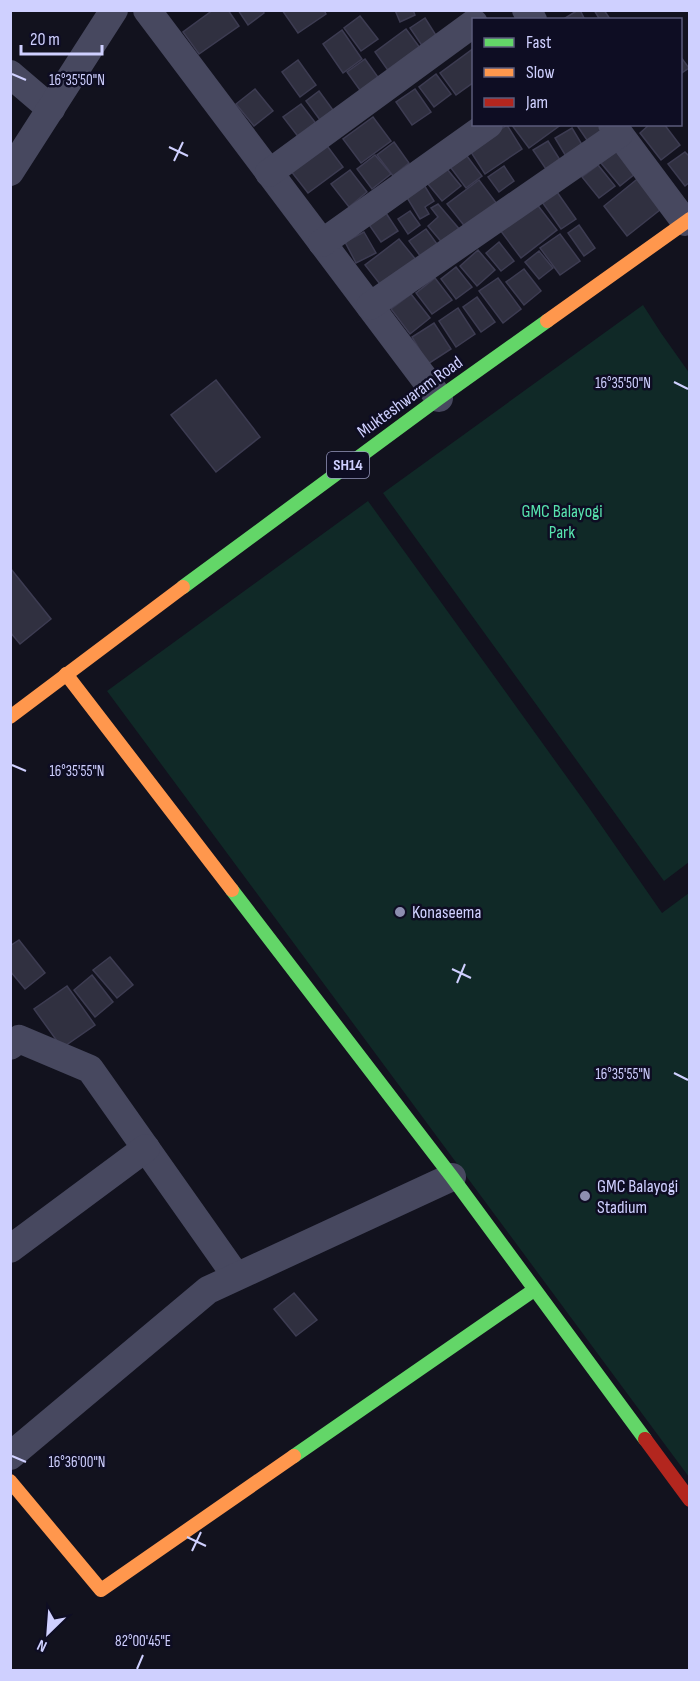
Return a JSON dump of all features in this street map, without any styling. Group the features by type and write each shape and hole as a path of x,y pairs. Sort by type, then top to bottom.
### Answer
{"street":[{"path":"10,172 114,10"},
{"path":"147,10 439,398"},
{"path":"269,173 472,24"},
{"path":"10,74 51,109"},
{"path":"322,243 486,126"},
{"path":"370,306 616,129 687,220"},
{"name":"Mukteshwaram Road","path":"10,717 439,398 687,220"},
{"path":"66,674 452,1177 690,1500"},
{"path":"10,1046 19,1039 90,1069 236,1276"},
{"path":"10,1249 146,1148"},
{"path":"10,1456 208,1290 452,1177"},
{"path":"10,1481 101,1590 534,1290"}],"green space":[{"name":"GMC Balayogi Park","path":"643,305 690,374 689,862 664,881 383,493"},
{"name":"GMC Balayogi Stadium","path":"368,501 662,913 689,893 689,1477 107,691"}],"building":[{"path":"213,10 228,10 239,26 199,54 183,32"},
{"path":"238,10 263,10 264,13 248,25"},
{"path":"282,10 324,10 326,14 298,33"},
{"path":"395,10 413,10 415,15 400,22"},
{"path":"580,10 584,18 565,18"},
{"path":"594,10 604,10 609,18 599,18"},
{"path":"360,16 378,39 361,51 344,28"},
{"path":"425,18 439,40 425,50 410,28"},
{"path":"406,29 426,56 394,79 375,52"},
{"path":"342,30 362,59 343,73 323,44"},
{"path":"472,49 472,83 456,95 440,73"},
{"path":"365,59 380,80 362,93 347,72"},
{"path":"682,59 689,68 682,73"},
{"path":"298,60 316,85 300,97 282,72"},
{"path":"436,74 451,94 434,107 419,87"},
{"path":"255,89 273,111 254,126 236,104"},
{"path":"415,89 431,112 412,125 396,102"},
{"path":"319,91 333,110 320,120 306,101"},
{"path":"301,104 321,130 303,143 283,117"},
{"path":"373,117 391,141 361,163 343,139"},
{"path":"508,126 522,149 485,174 469,149"},
{"path":"512,126 559,126 529,148"},
{"path":"577,126 603,126 607,131 589,143"},
{"path":"648,126 666,126 680,145 661,160 640,133"},
{"path":"572,128 584,148 567,158 555,138"},
{"path":"548,141 562,163 548,172 533,150"},
{"path":"394,142 409,163 393,176 377,155"},
{"path":"325,143 343,167 308,193 290,170"},
{"path":"622,147 640,170 620,186 601,163"},
{"path":"461,148 482,176 466,188 445,160"},
{"path":"685,152 690,157 690,182 685,186 668,164"},
{"path":"375,155 391,174 372,189 357,169"},
{"path":"442,163 461,186 442,201 423,178"},
{"path":"598,165 615,186 599,198 582,177"},
{"path":"504,166 514,181 499,192 488,177"},
{"path":"350,170 367,192 349,207 331,184"},
{"path":"641,176 665,206 627,236 604,206"},
{"path":"421,180 434,201 425,207 429,214 420,219 403,191"},
{"path":"479,180 497,204 466,228 447,204"},
{"path":"557,192 576,219 561,229 542,202"},
{"path":"536,203 557,230 521,258 500,230"},
{"path":"380,204 398,231 381,242 363,216"},
{"path":"438,204 461,231 444,245 428,226 438,217 431,208"},
{"path":"410,211 420,225 408,234 398,219"},
{"path":"579,225 595,248 584,256 568,233"},
{"path":"426,229 440,248 424,261 409,241"},
{"path":"364,232 376,253 356,263 345,242"},
{"path":"560,234 580,261 560,275 540,248"},
{"path":"399,239 417,261 383,288 365,265"},
{"path":"499,242 514,261 501,271 486,253"},
{"path":"478,250 495,270 477,286 460,266"},
{"path":"539,251 553,268 539,279 525,262"},
{"path":"456,267 472,287 456,299 441,279"},
{"path":"524,269 541,291 524,305 506,282"},
{"path":"435,278 452,300 432,314 416,293"},
{"path":"498,278 521,309 503,323 479,291"},
{"path":"411,294 430,318 410,334 391,309"},
{"path":"477,297 495,322 481,332 463,307"},
{"path":"458,308 475,334 456,347 439,321"},
{"path":"434,323 451,349 428,364 412,337"},
{"path":"216,380 260,437 216,472 171,415"},
{"path":"11,569 51,619 20,644 10,632"},
{"path":"19,940 45,973 25,989 10,971 10,946"},
{"path":"110,957 133,985 117,998 93,970"},
{"path":"92,975 113,1002 95,1017 74,990"},
{"path":"67,986 95,1025 62,1048 34,1009"},
{"path":"294,1293 317,1320 296,1336 274,1309"}],"traffic: fast":[{"path":"183,587 547,321"},
{"path":"232,890 452,1177 645,1439"},
{"path":"294,1456 534,1290"}],"traffic: slow":[{"path":"547,321 690,219"},
{"path":"10,717 183,587"},
{"path":"66,674 232,890"},
{"path":"10,1481 101,1590 294,1456"}],"traffic: jam":[{"path":"645,1439 690,1500"}],"place":[{"name":"Konaseema","path":"400,912"},
{"name":"GMC Balayogi Stadium","path":"585,1196"}]}
